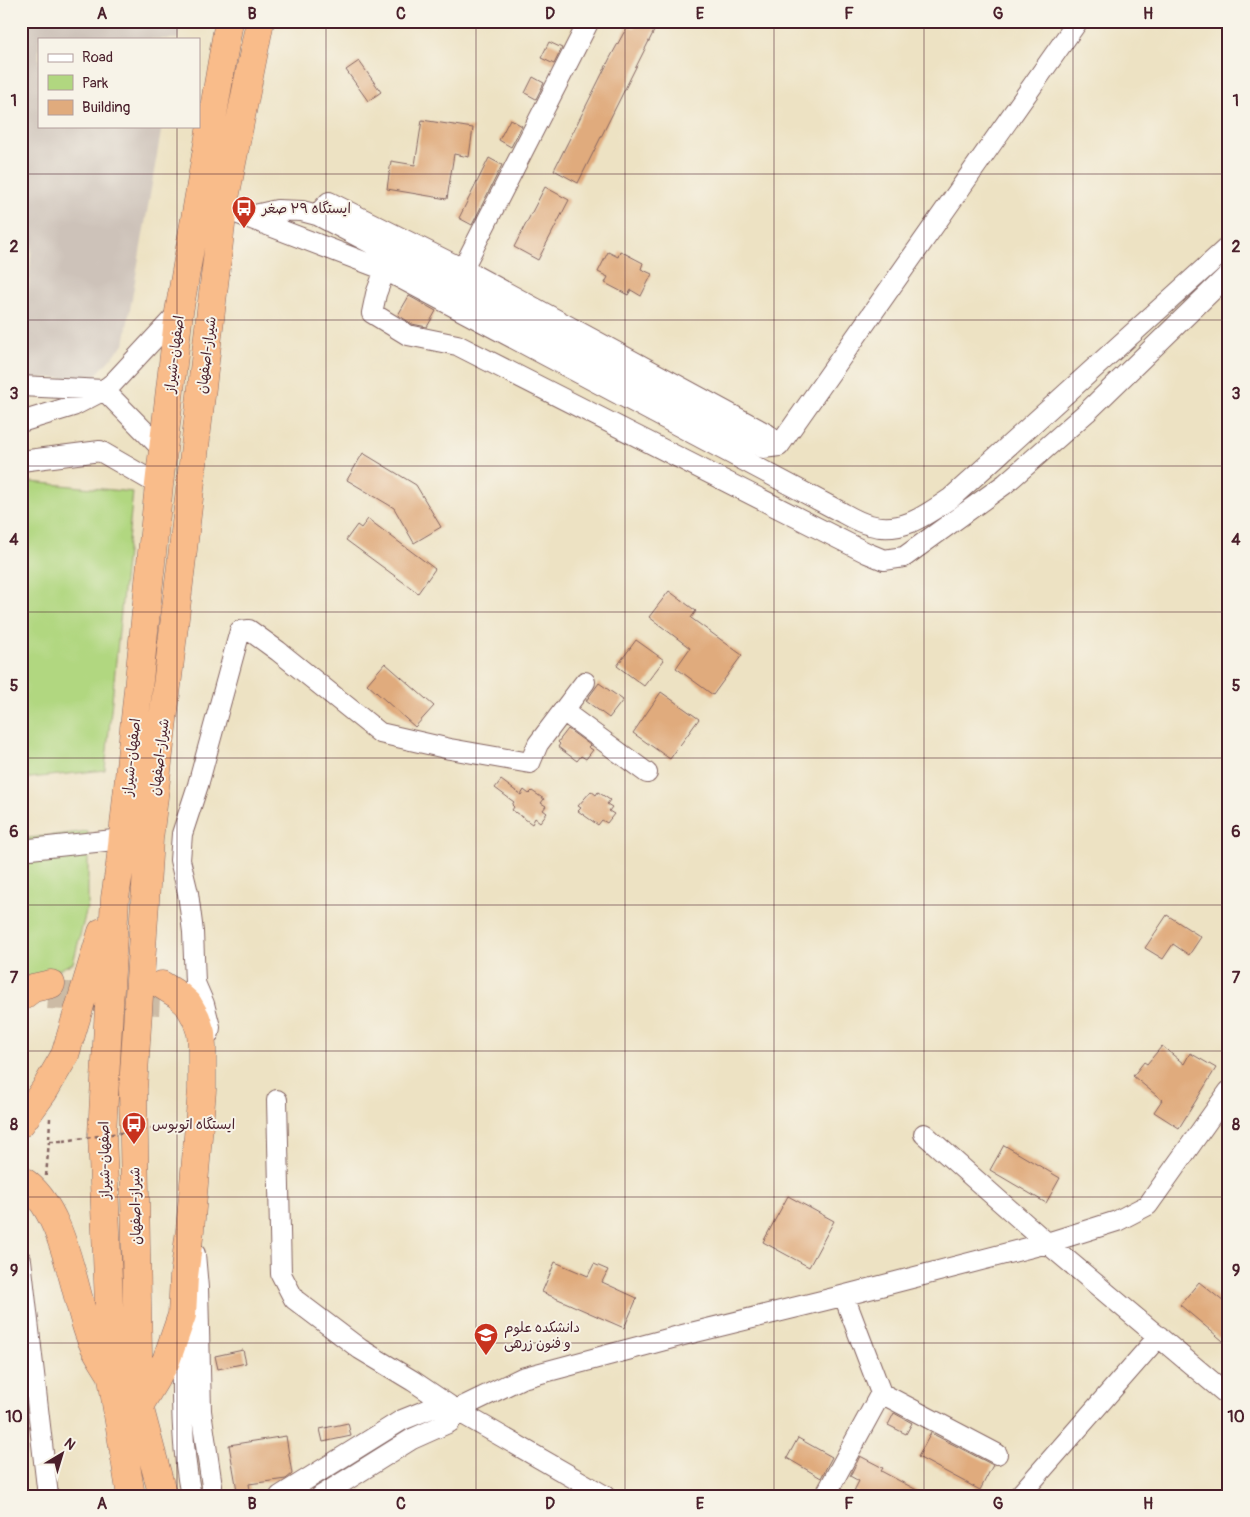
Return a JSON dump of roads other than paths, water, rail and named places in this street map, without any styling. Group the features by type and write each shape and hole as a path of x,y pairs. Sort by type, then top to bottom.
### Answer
{"highway":[{"name":"اصفهان-شیراز","path":"131,1496 112,1378 102,1134 115,898 123,839 159,485 179,312 230,21"},
{"name":"شیراز-اصفهان","path":"163,1496 138,1406 133,1089 149,839 260,21"},
{"path":"21,1123 44,1091 65,1055 115,898"},
{"path":"21,997 33,988 50,990 21,1011"},
{"path":"137,1309 147,1317 165,1316 172,1312 175,1301 176,1260 193,1070 192,1046 186,1027 161,993 178,994 188,1004 201,1033 202,1055 202,1090 182,1315 166,1361 138,1406"},
{"path":"29,1188 57,1225 89,1335 112,1378"}],"street":[{"path":"459,278 589,21"},
{"path":"235,212 277,210 302,211 317,215 459,278 763,448 779,446 1078,21"},
{"path":"235,212 385,270 842,512 870,525 889,527 912,523 951,498 1229,246"},
{"path":"385,270 376,294 372,313 408,335 457,345 866,553 884,560 904,558 1005,484 1087,412 1229,274"},
{"path":"21,422 73,406 104,390 114,383 179,312"},
{"path":"21,386 104,390 163,450"},
{"path":"21,460 100,452 159,485"},
{"path":"212,1496 201,1411 199,1308 195,1253 210,1027 204,1004 195,983 193,932 188,893 180,860 182,834 198,785 240,631 249,630 278,651 380,733 450,749 530,763 538,744 585,682"},
{"path":"563,711 648,773"},
{"path":"21,850 123,839"},
{"path":"321,1496 412,1439 450,1422 456,1410 522,1378 683,1335 844,1296 1047,1243 1117,1221 1148,1205 1229,1091"},
{"path":"277,1100 281,1274 294,1299 360,1349 456,1410 605,1496"},
{"path":"924,1134 1047,1243 1229,1396"},
{"path":"21,1260 48,1496"},
{"path":"844,1296 881,1393 997,1454"},
{"path":"182,1315 182,1423 190,1496"},
{"path":"1019,1496 1158,1336"},
{"path":"825,1496 881,1393"},
{"path":"280,1496 402,1420 437,1406 456,1410"}],"tunnel":[{"path":"48,995 160,1001"}],"place":[{"name":"ایستگاه ۲۹ صغر","path":"244,229"},
{"name":"ایستگاه اتوبوس","path":"134,1145"},
{"name":"دانشکده علوم و فنون زرهی","path":"486,1356"}]}
